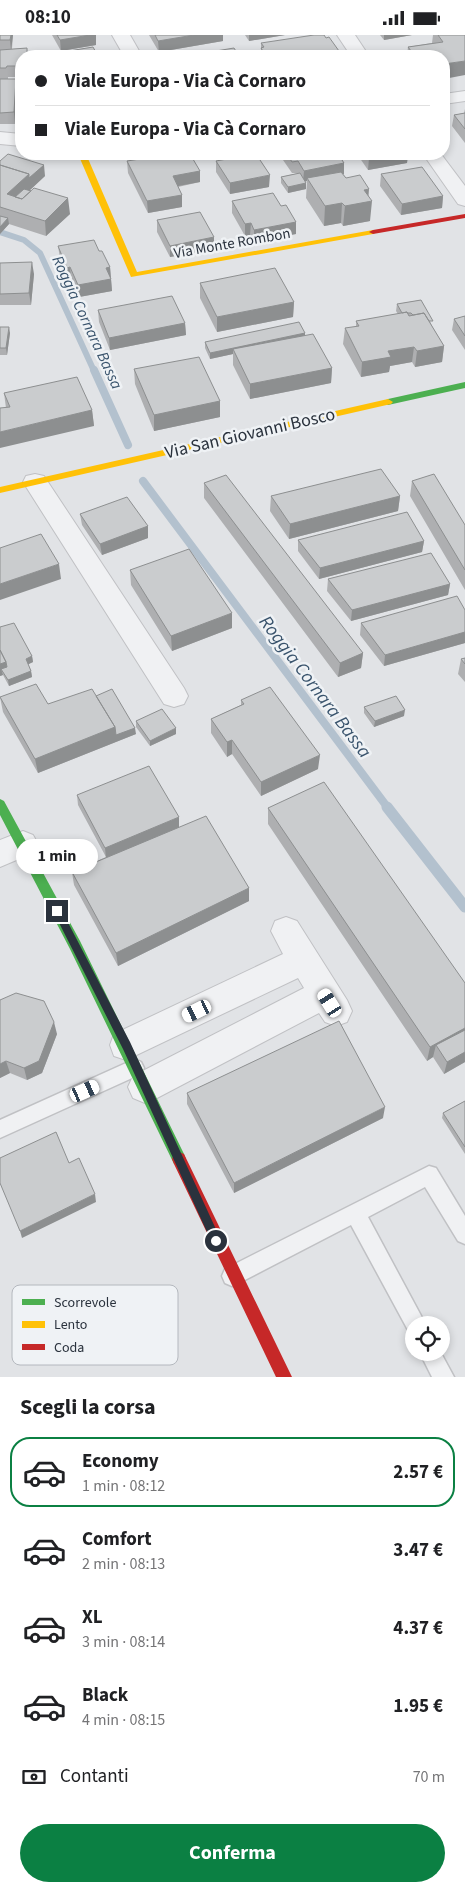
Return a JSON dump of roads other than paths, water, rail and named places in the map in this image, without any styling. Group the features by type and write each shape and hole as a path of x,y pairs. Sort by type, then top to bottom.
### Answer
{"street":[{"path":"121,35 130,50"},
{"path":"346,35 356,50"},
{"path":"450,98 465,96"},
{"path":"0,138 15,140"},
{"name":"Via Monte Rombon","path":"85,160 134,275 465,216"},
{"path":"436,160 465,200"},
{"name":"Via San Giovanni Bosco","path":"0,490 465,385"},
{"path":"35,482 174,696"},
{"path":"0,804 12,849 136,1067 232,1275 284,1377"},
{"path":"136,1067 330,1003 286,931"},
{"path":"136,1067 304,960"}],"lane":[{"path":"0,1129 136,1067"},
{"path":"232,1275 429,1175 465,1234"},
{"path":"355,1213 411,1316"},
{"path":"435,1361 444,1377"}],"waterway":[{"name":"Roggia Cornara Bassa","path":"0,232 24,240 40,253 94,371"},
{"name":"Roggia Cornara Bassa","path":"94,370 128,445"},
{"name":"Roggia Cornara Bassa","path":"143,481 388,808"},
{"name":"Roggia Cornara Bassa","path":"387,807 465,907"}]}
